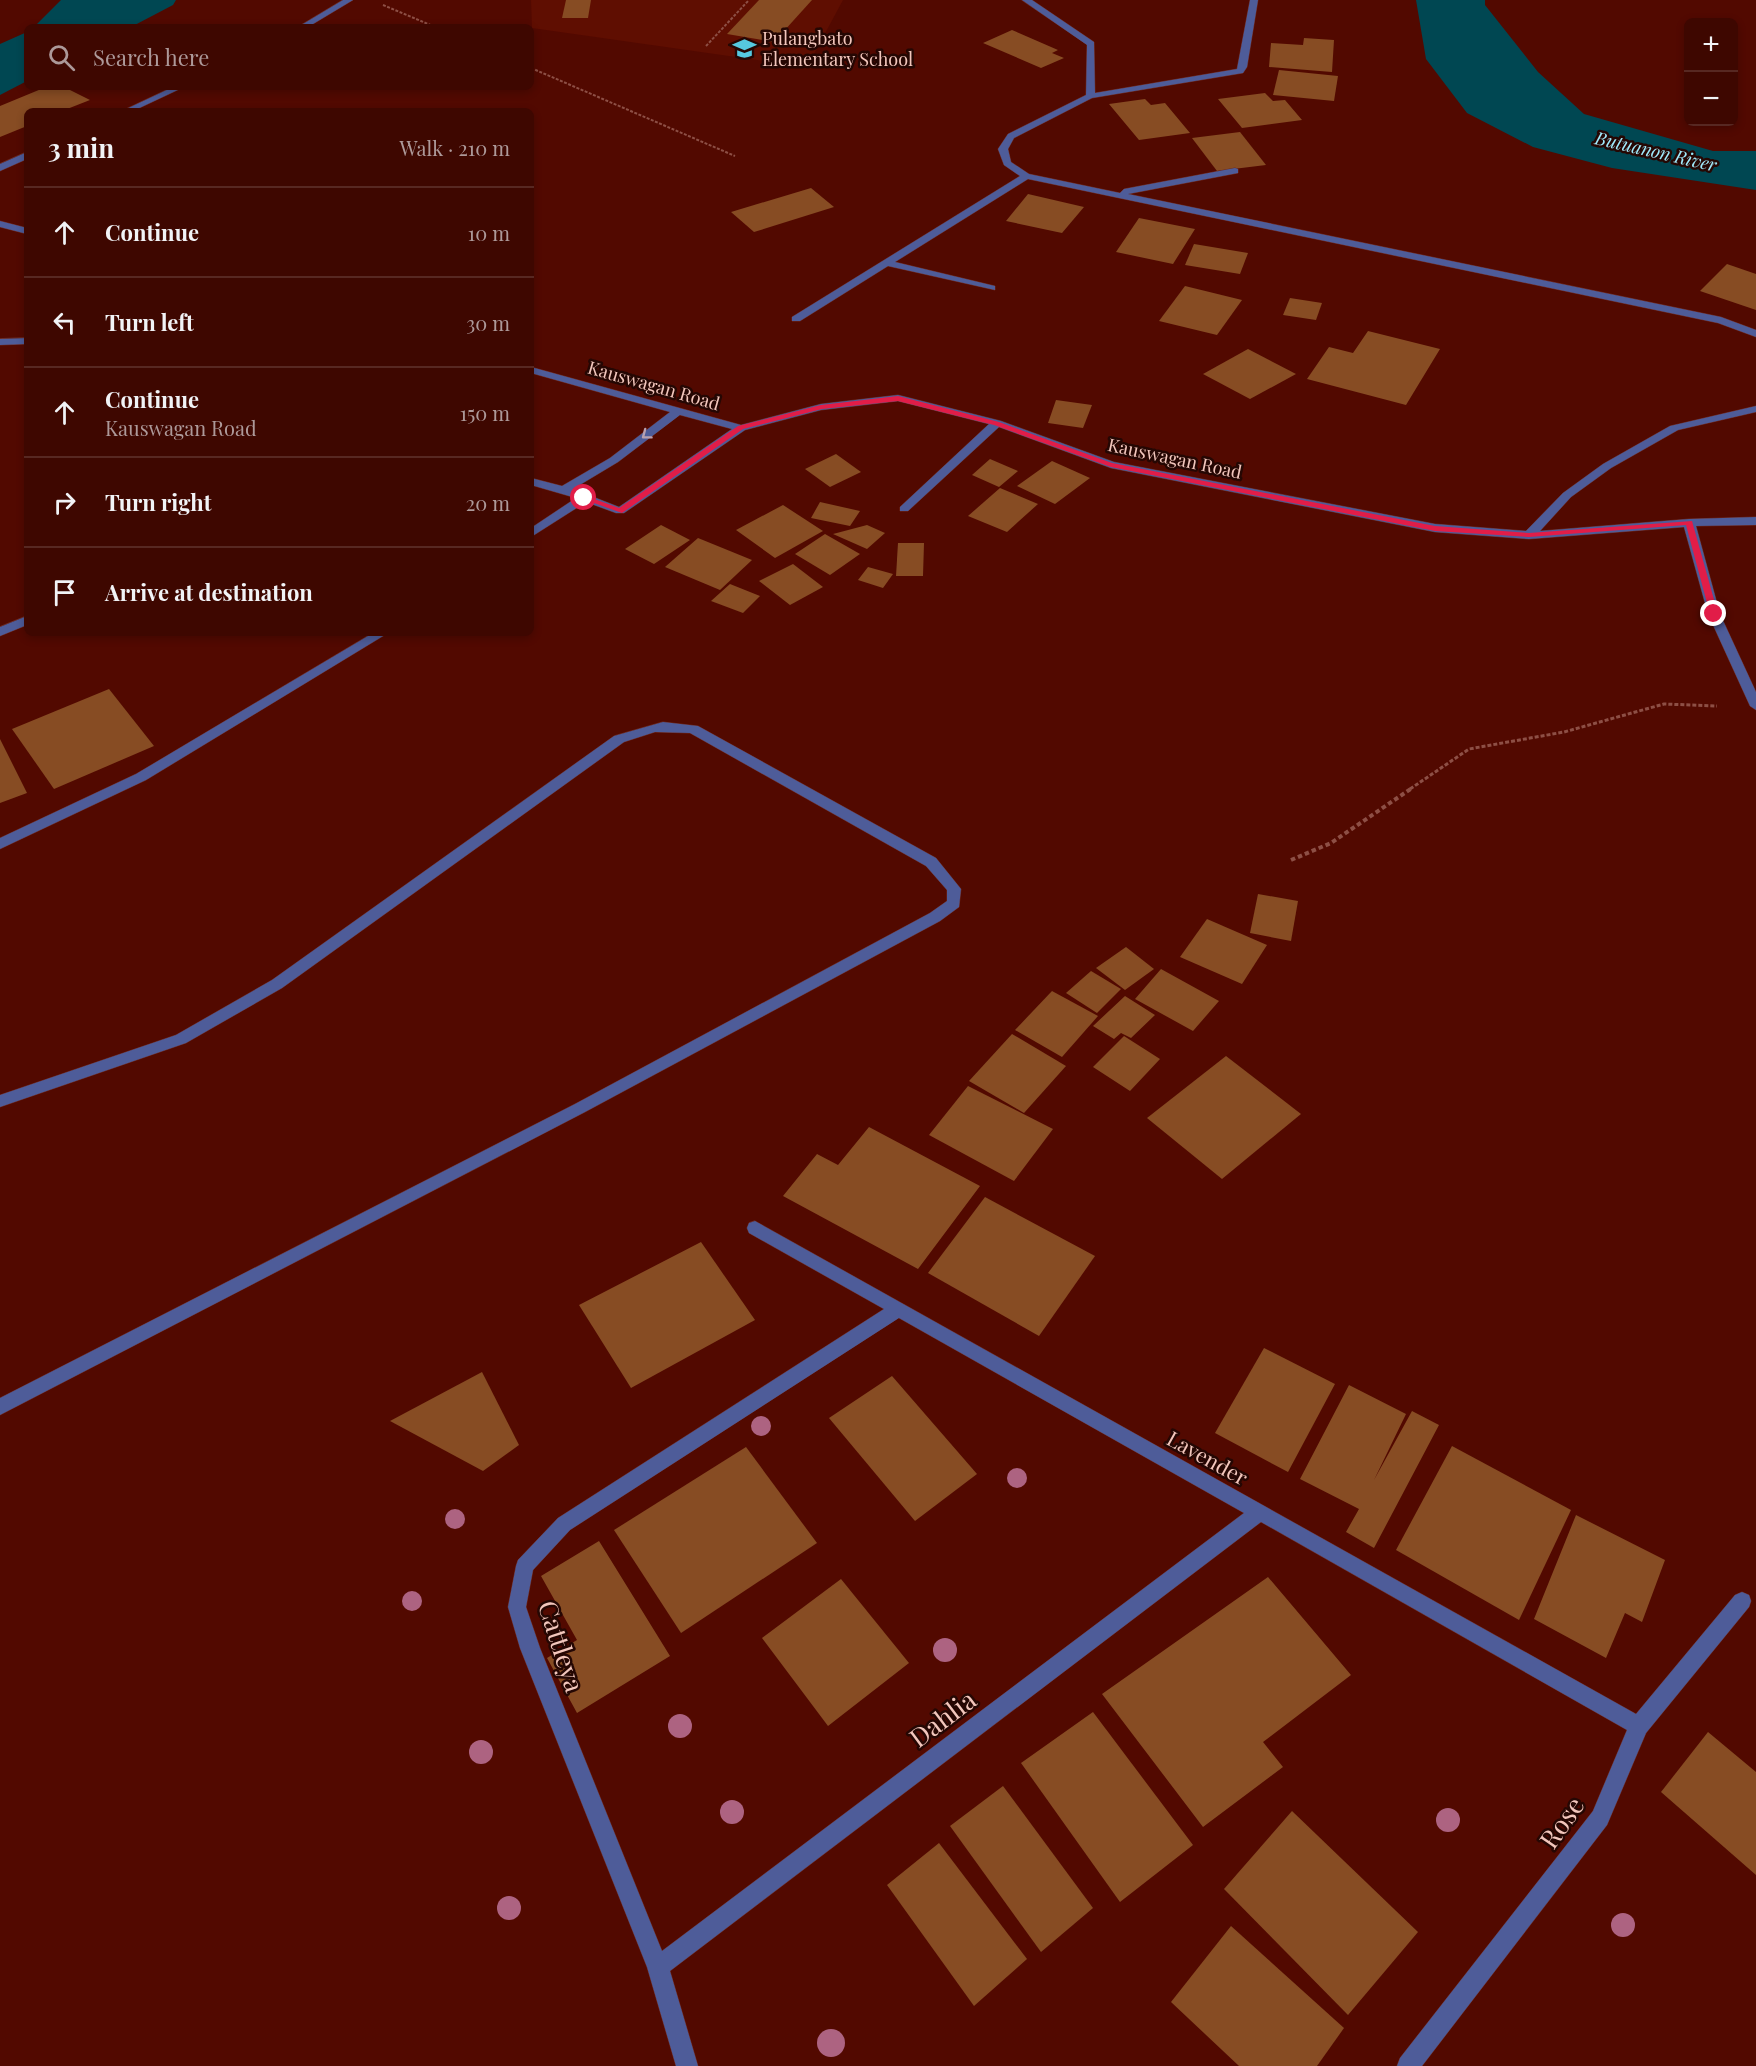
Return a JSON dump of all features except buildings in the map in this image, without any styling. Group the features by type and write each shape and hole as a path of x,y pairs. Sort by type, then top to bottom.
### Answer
{"street":[{"path":"307,24 349,0"},
{"path":"1026,0 1091,44 1090,96"},
{"path":"1254,0 1243,67 1240,71 1090,96 1011,136 1003,149 1007,163 1026,176 1721,320 1756,334"},
{"path":"133,108 173,90"},
{"path":"0,168 24,156"},
{"path":"1116,194 1235,171"},
{"path":"796,319 1026,176"},
{"path":"0,224 24,230"},
{"path":"886,263 991,288"},
{"path":"0,342 24,341"},
{"name":"Kauswagan Road","path":"534,371 741,428 821,407 898,398 997,423 1111,465 1435,528 1529,535 1689,523 1756,521"},
{"path":"564,490 614,460 679,410"},
{"path":"1529,535 1566,495 1607,466 1674,428 1756,410"},
{"path":"904,508 997,423"},
{"path":"534,482 564,490 620,511 741,428"},
{"path":"534,531 584,498"},
{"path":"1689,523 1714,614 1756,706"},
{"path":"0,632 24,621"},
{"path":"0,844 141,777 377,636"},
{"path":"0,1101 181,1039 267,990 352,932 620,739 654,726 667,724 693,729 931,862 954,889 954,903 935,917 580,1108 0,1407"},
{"name":"Lavender","path":"754,1228 1639,1726"},
{"name":"Cattleya","path":"687,2066 658,1967 530,1648 517,1607 525,1566 564,1524 898,1309"},
{"name":"Dahlia","path":"658,1967 1260,1512"},
{"name":"Rose","path":"1408,2066 1600,1818 1639,1726 1742,1601"}],"path":[{"path":"706,46 749,0"},
{"path":"382,4 428,24"},
{"path":"534,69 735,156"},
{"path":"1291,860 1331,843 1468,749 1564,732 1664,704 1725,707 1748,691"}],"shaded area":[{"name":"Pulangbato Elementary School","path":"531,0 843,0 807,67 534,28 534,24 532,24"}],"water":[{"path":"61,0 176,0 173,5 137,24 37,24"},
{"name":"Butuanon River","path":"1416,0 1485,0 1485,5 1538,72 1584,114 1713,151 1756,151 1756,190 1612,168 1533,147 1467,113 1426,59"},
{"path":"24,33 24,83 0,95 0,44"}],"place":[{"name":"Pulangbato Elementary School","path":"744,48"}],"route":[{"path":"584,498 620,511 741,428 821,407 898,398 997,423 1111,465 1435,528 1529,535 1689,523 1714,614"}]}
